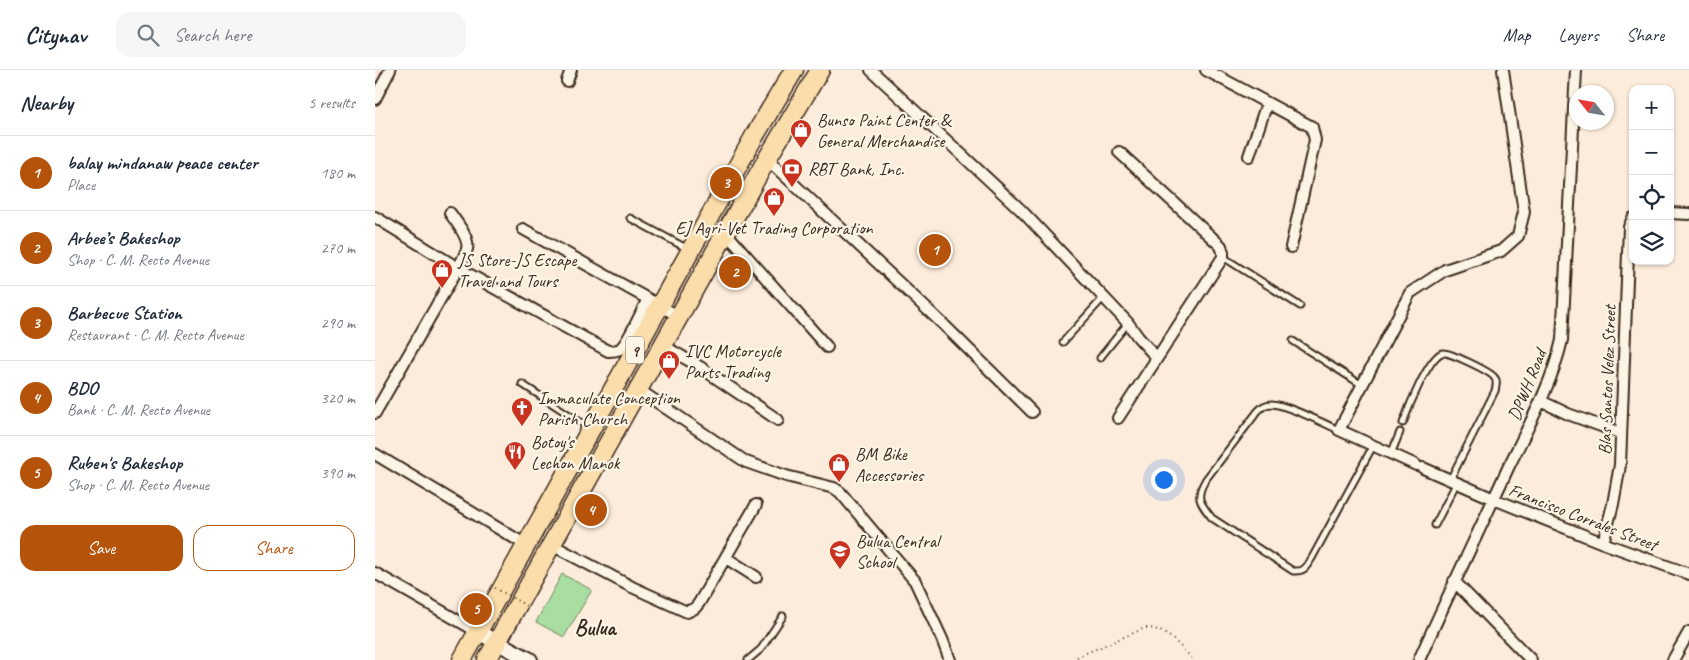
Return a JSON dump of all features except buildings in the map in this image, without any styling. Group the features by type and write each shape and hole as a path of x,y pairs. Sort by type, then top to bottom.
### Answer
{"highway":[{"name":"9","path":"462,660 612,392 654,303 691,251 794,70"},
{"name":"9","path":"487,660 636,397 767,159 820,71"},
{"path":"612,392 636,397"}],"main road":[{"path":"478,632 530,660"}],"street":[{"path":"375,99 391,70"},
{"path":"567,81 571,70"},
{"path":"871,70 1021,210 1129,322 1138,337 1157,358"},
{"path":"1206,70 1312,127 1315,140 1291,246"},
{"path":"1339,430 1410,293 1445,270 1501,251 1518,236 1524,212 1503,70"},
{"name":"DPWH Road","path":"1419,660 1454,581 1541,401 1558,358 1561,340 1576,70"},
{"path":"1249,156 1267,103"},
{"path":"1118,418 1223,257 1221,246 1119,152"},
{"path":"767,159 945,326 1032,412"},
{"path":"375,413 458,268 467,248 467,243 450,213"},
{"path":"1674,213 1689,214"},
{"path":"375,217 458,268 608,352 621,348 654,303"},
{"name":"Blas Santos Velez Street","path":"1603,543 1620,465 1629,227 1632,220"},
{"path":"523,229 680,317"},
{"path":"727,233 827,347"},
{"path":"664,346 700,366 778,420"},
{"path":"636,397 746,462 786,476 834,488 841,492 915,581 950,660"},
{"path":"1541,401 1568,414 1620,433"},
{"name":"Francisco Corrales Street","path":"1339,430 1494,499 1603,543 1689,574"},
{"path":"375,454 526,545"},
{"path":"553,545 632,587 687,612 695,608 699,603 756,505"},
{"path":"726,558 756,577"},
{"path":"375,573 478,632"},
{"path":"1454,581 1531,660"},
{"path":"1673,660 1689,632"}],"lane":[{"path":"630,218 691,251"},
{"path":"1223,257 1300,306"},
{"path":"1063,342 1104,297"},
{"path":"1100,358 1129,322"},
{"path":"1293,341 1363,386"},
{"path":"1403,423 1421,382 1435,359 1441,354 1446,353 1493,376 1497,383 1435,525"},
{"path":"522,384 591,429"},
{"path":"1339,430 1282,406 1265,405 1258,411 1206,479 1201,488 1199,498 1202,506 1212,518 1293,571 1300,571 1306,568 1312,558 1373,446"},
{"path":"1391,454 1399,432"},
{"path":"748,660 761,649 783,616"}],"path":[{"path":"495,588 527,606"},
{"path":"1077,656 1145,628 1153,628 1165,633 1194,660"}],"green space":[{"path":"562,574 592,590 564,637 536,622"}],"place":[{"name":"Bunso Paint Center & General Merchandise","path":"801,149"},
{"name":"Barbecue Station","path":"726,183"},
{"name":"RBT Bank, Inc.","path":"792,188"},
{"name":"EJ Agri-Vet Trading Corporation","path":"774,217"},
{"name":"balay mindanaw peace center","path":"935,250"},
{"name":"Arbee’s Bakeshop","path":"735,272"},
{"name":"JS Store-JS Escape Travel and Tours","path":"442,289"},
{"name":"IVC Motorcycle Parts Trading","path":"669,380"},
{"name":"Immaculate Conception Parish Church","path":"522,427"},
{"name":"Botoy's Lechon Manok","path":"515,471"},
{"name":"BM Bike Accessories","path":"839,483"},
{"name":"BDO","path":"591,510"},
{"name":"Bulua Central School","path":"840,570"},
{"name":"Ruben's Bakeshop","path":"476,609"}],"district":[{"name":"Bulua","path":"595,627"}]}
